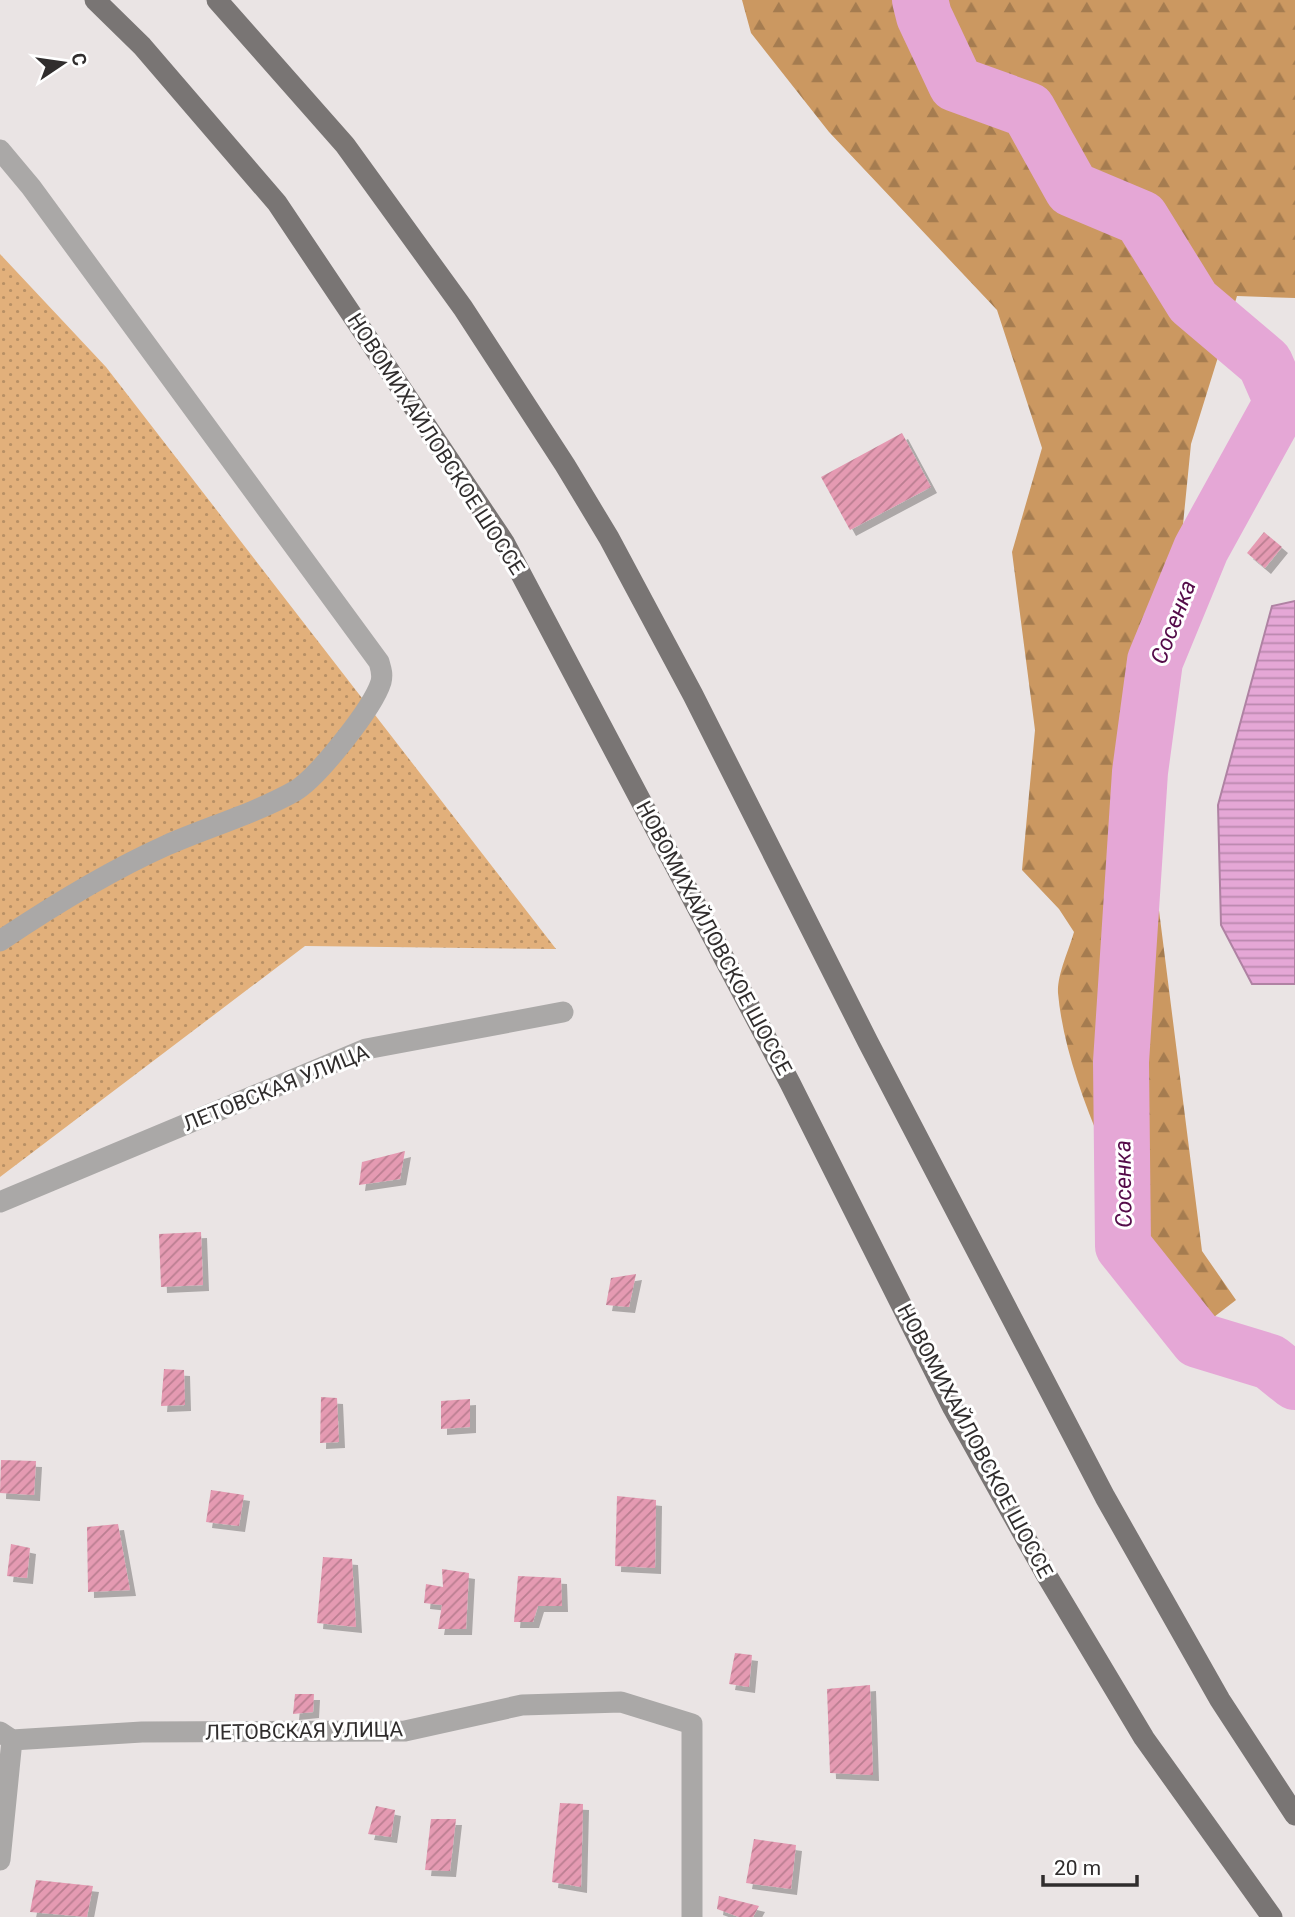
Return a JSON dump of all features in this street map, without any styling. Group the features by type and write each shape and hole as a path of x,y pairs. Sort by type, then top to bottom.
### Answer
{"main road":[{"name":"НОВОМИХАЙЛОВСКОЕ ШОССЕ","path":"95,0 142,46 277,203 505,542 790,1083 953,1408 1144,1738 1272,1917"},
{"path":"217,0 345,145 463,308 596,517 693,695 868,1042 1105,1497 1220,1700 1295,1815"}],"street":[{"path":"0,150 31,187 338,606 379,662 383,673 380,685 344,740 321,768 296,790 164,846 116,870 0,942"},
{"name":"ЛЕТОВСКАЯ УЛИЦА","path":"0,1202 366,1049 564,1013"},
{"name":"ЛЕТОВСКАЯ УЛИЦА","path":"0,1860 6,1736 142,1732 405,1731 522,1705 621,1702 692,1724 692,1917"}],"shaded area":[{"path":"0,254 106,367 556,949 305,946 0,1177"},
{"path":"1295,601 1295,984 1252,984 1221,925 1218,805 1272,606"}],"green space":[{"path":"742,0 1295,0 1295,298 1237,296 1191,444 1151,847 1202,1251 1236,1300 1214,1317 1179,1305 1105,1153 1075,1071 1064,1031 1058,993 1061,971 1074,932 1059,909 1022,870 1035,730 1012,552 1042,448 997,310 829,132 751,33"}],"building":[{"path":"902,433 931,487 850,530 821,477"},
{"path":"1264,532 1282,547 1265,568 1247,553"},
{"path":"405,1151 400,1179 359,1185 362,1162"},
{"path":"201,1232 203,1285 161,1287 159,1234"},
{"path":"636,1274 629,1307 606,1305 611,1278"},
{"path":"164,1369 184,1370 185,1405 161,1406"},
{"path":"321,1397 337,1398 339,1442 320,1443"},
{"path":"470,1399 470,1427 441,1429 441,1401"},
{"path":"1,1460 36,1461 34,1495 0,1493"},
{"path":"211,1490 244,1495 239,1526 206,1522"},
{"path":"617,1496 656,1500 655,1568 615,1566"},
{"path":"118,1524 130,1590 88,1592 87,1527"},
{"path":"11,1544 30,1548 27,1578 7,1576"},
{"path":"323,1557 352,1559 356,1627 317,1623"},
{"path":"442,1569 469,1573 466,1629 438,1629 442,1605 424,1603 426,1584 443,1587"},
{"path":"518,1576 561,1578 562,1606 538,1606 533,1622 514,1622"},
{"path":"735,1653 752,1655 749,1687 729,1684"},
{"path":"870,1685 873,1775 830,1773 827,1689"},
{"path":"295,1694 314,1694 313,1712 293,1714"},
{"path":"560,1803 583,1804 581,1887 552,1882"},
{"path":"376,1806 395,1810 391,1837 368,1834"},
{"path":"431,1819 456,1819 450,1871 425,1870"},
{"path":"754,1839 796,1845 791,1889 746,1883"},
{"path":"36,1880 93,1886 87,1917 30,1912"},
{"path":"719,1896 759,1906 753,1917 739,1917 717,1909"}],"waterway":[{"name":"Сосенка","path":"920,0 924,16 956,84 1028,110 1072,189 1141,218 1193,302 1265,363 1282,402 1201,549 1155,661 1140,772 1121,1062 1123,1246 1198,1340 1270,1362 1295,1382"}]}
